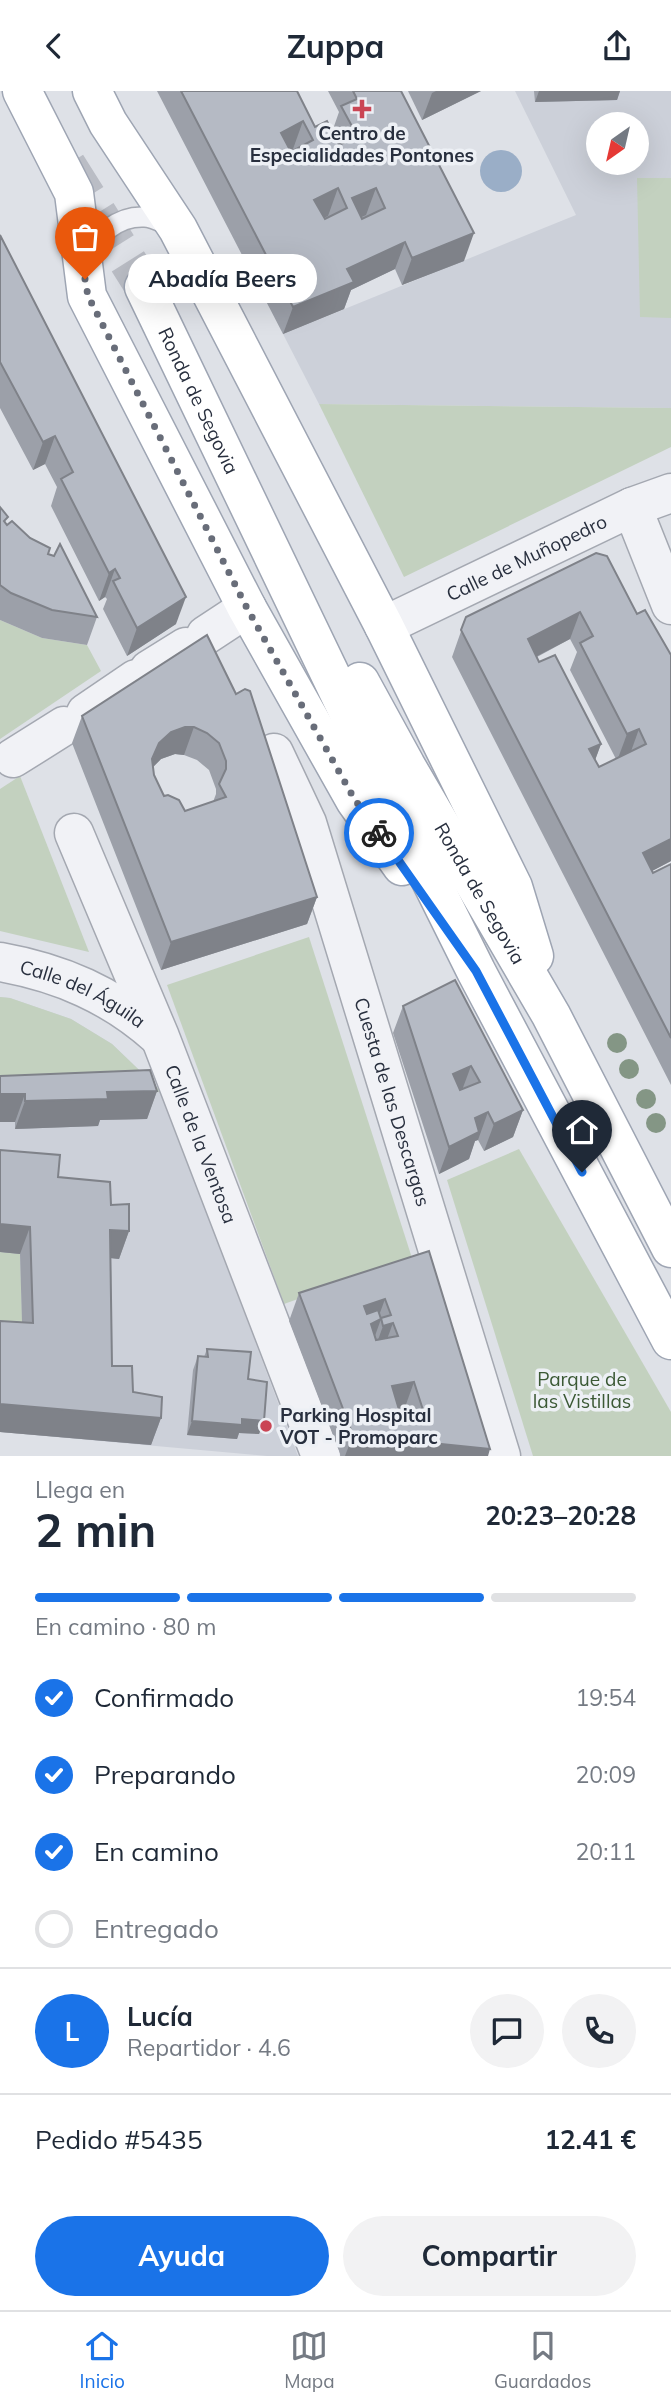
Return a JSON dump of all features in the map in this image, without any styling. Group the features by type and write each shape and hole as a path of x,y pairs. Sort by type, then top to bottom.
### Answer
{"main road":[{"path":"22,91 74,193 88,296 247,608 355,800 476,971"},
{"path":"92,91 108,123 178,229 384,626 513,887 551,1015"},
{"name":"Ronda de Segovia","path":"671,1247 551,1015 406,765 144,287 476,971 671,1341"}],"street":[{"name":"Calle de Muñopedro","path":"384,626 632,507 671,493"},
{"path":"632,507 671,605"},
{"path":"13,758 247,608"},
{"name":"Cuesta de las Descargas","path":"274,753 307,823 501,1456"},
{"name":"Calle de la Ventosa","path":"74,833 159,1037 312,1431"},
{"name":"Calle del Águila","path":"0,962 34,968 78,983 139,1019 159,1037"}],"lane":[{"path":"83,262 94,242 116,222 144,217 178,229"}],"shaded area":[{"path":"515,91 671,91 671,408 319,404 283,334 576,215"},
{"path":"0,997 71,1019 112,1044 161,1091 298,1456 267,1456 0,1432"}],"green space":[{"path":"637,178 671,178 671,318 640,317"},
{"path":"319,404 671,408 671,447 404,577"},
{"path":"0,620 42,638 87,645 101,671 0,739"},
{"path":"20,776 89,952 0,931 0,789"},
{"path":"309,937 412,1258 284,1304 167,985"},
{"path":"0,997 71,1019 112,1044 161,1091 140,1098 0,1103"},
{"name":"Parque de las Vistillas","path":"519,1149 671,1412 671,1456 533,1456 447,1180"},
{"path":"0,1252 20,1254 23,1351 0,1349"}],"water":[{"path":"501,150 516,156 522,171 516,186 501,192 486,186 480,171 486,156"}],"building":[{"path":"181,91 297,91 315,127 327,121 339,145 352,139 354,130 341,106 357,99 353,91 401,91 474,233 412,258 405,242 347,269 354,282 293,307","holes":["303,121 313,140 291,152 281,133","338,188 347,208 325,219 314,200","376,188 385,208 362,219 352,198"]},
{"path":"0,235 186,597 137,628 113,581 120,578 115,569 109,573 61,479 73,472 55,436 43,442 0,362"},
{"path":"0,507 8,517 4,521 7,525 12,521 30,538 50,548 48,554 54,556 60,544 97,617 52,610 11,593 0,585"},
{"path":"596,553 607,556 637,614 645,610 671,655 671,839 643,853 653,873 671,864 671,1038 461,630 466,617","holes":["580,612 593,636 580,643 627,734 639,729 646,744 599,767 589,749 601,744 555,655 539,662 528,639"]},
{"path":"207,635 236,694 245,689 250,691 317,897 171,942 82,716","holes":["194,727 219,743 226,761 226,769 219,784 226,797 185,811 179,800 164,796 154,775 152,759 159,743 171,732"]},
{"path":"455,980 523,1110 494,1124 488,1112 475,1118 479,1132 449,1147 403,1006","holes":["471,1066 480,1082 460,1090 453,1074"]},
{"path":"150,1070 157,1091 107,1092 108,1099 25,1101 25,1094 0,1094 0,1076"},
{"path":"0,1150 60,1155 58,1177 110,1182 111,1205 129,1204 129,1231 110,1230 112,1366 132,1366 133,1392 162,1397 161,1418 0,1404 0,1321 33,1323 30,1227 0,1224"},
{"path":"429,1251 490,1449 353,1435 299,1293","holes":["385,1299 391,1315 381,1318 383,1326 393,1323 398,1336 376,1340 371,1324 381,1319 378,1310 367,1314 364,1306","414,1382 424,1413 400,1413 392,1386"]},
{"path":"207,1349 251,1352 248,1379 267,1382 264,1421 242,1419 242,1425 192,1421 198,1356 208,1357"}],"tunnel":[{"path":"67,165 144,287"}],"way so far":[{"path":"85,279 88,296 107,335 247,608 355,800 379,833"}],"place":[{"name":"Centro de Especialidades Pontones","path":"362,109"},
{"name":"Abadía Beers","path":"85,279"},
{"name":"Parking Hospital VOT - Promoparc","path":"266,1426"}],"route":[{"path":"379,833 476,971 582,1172"}]}
